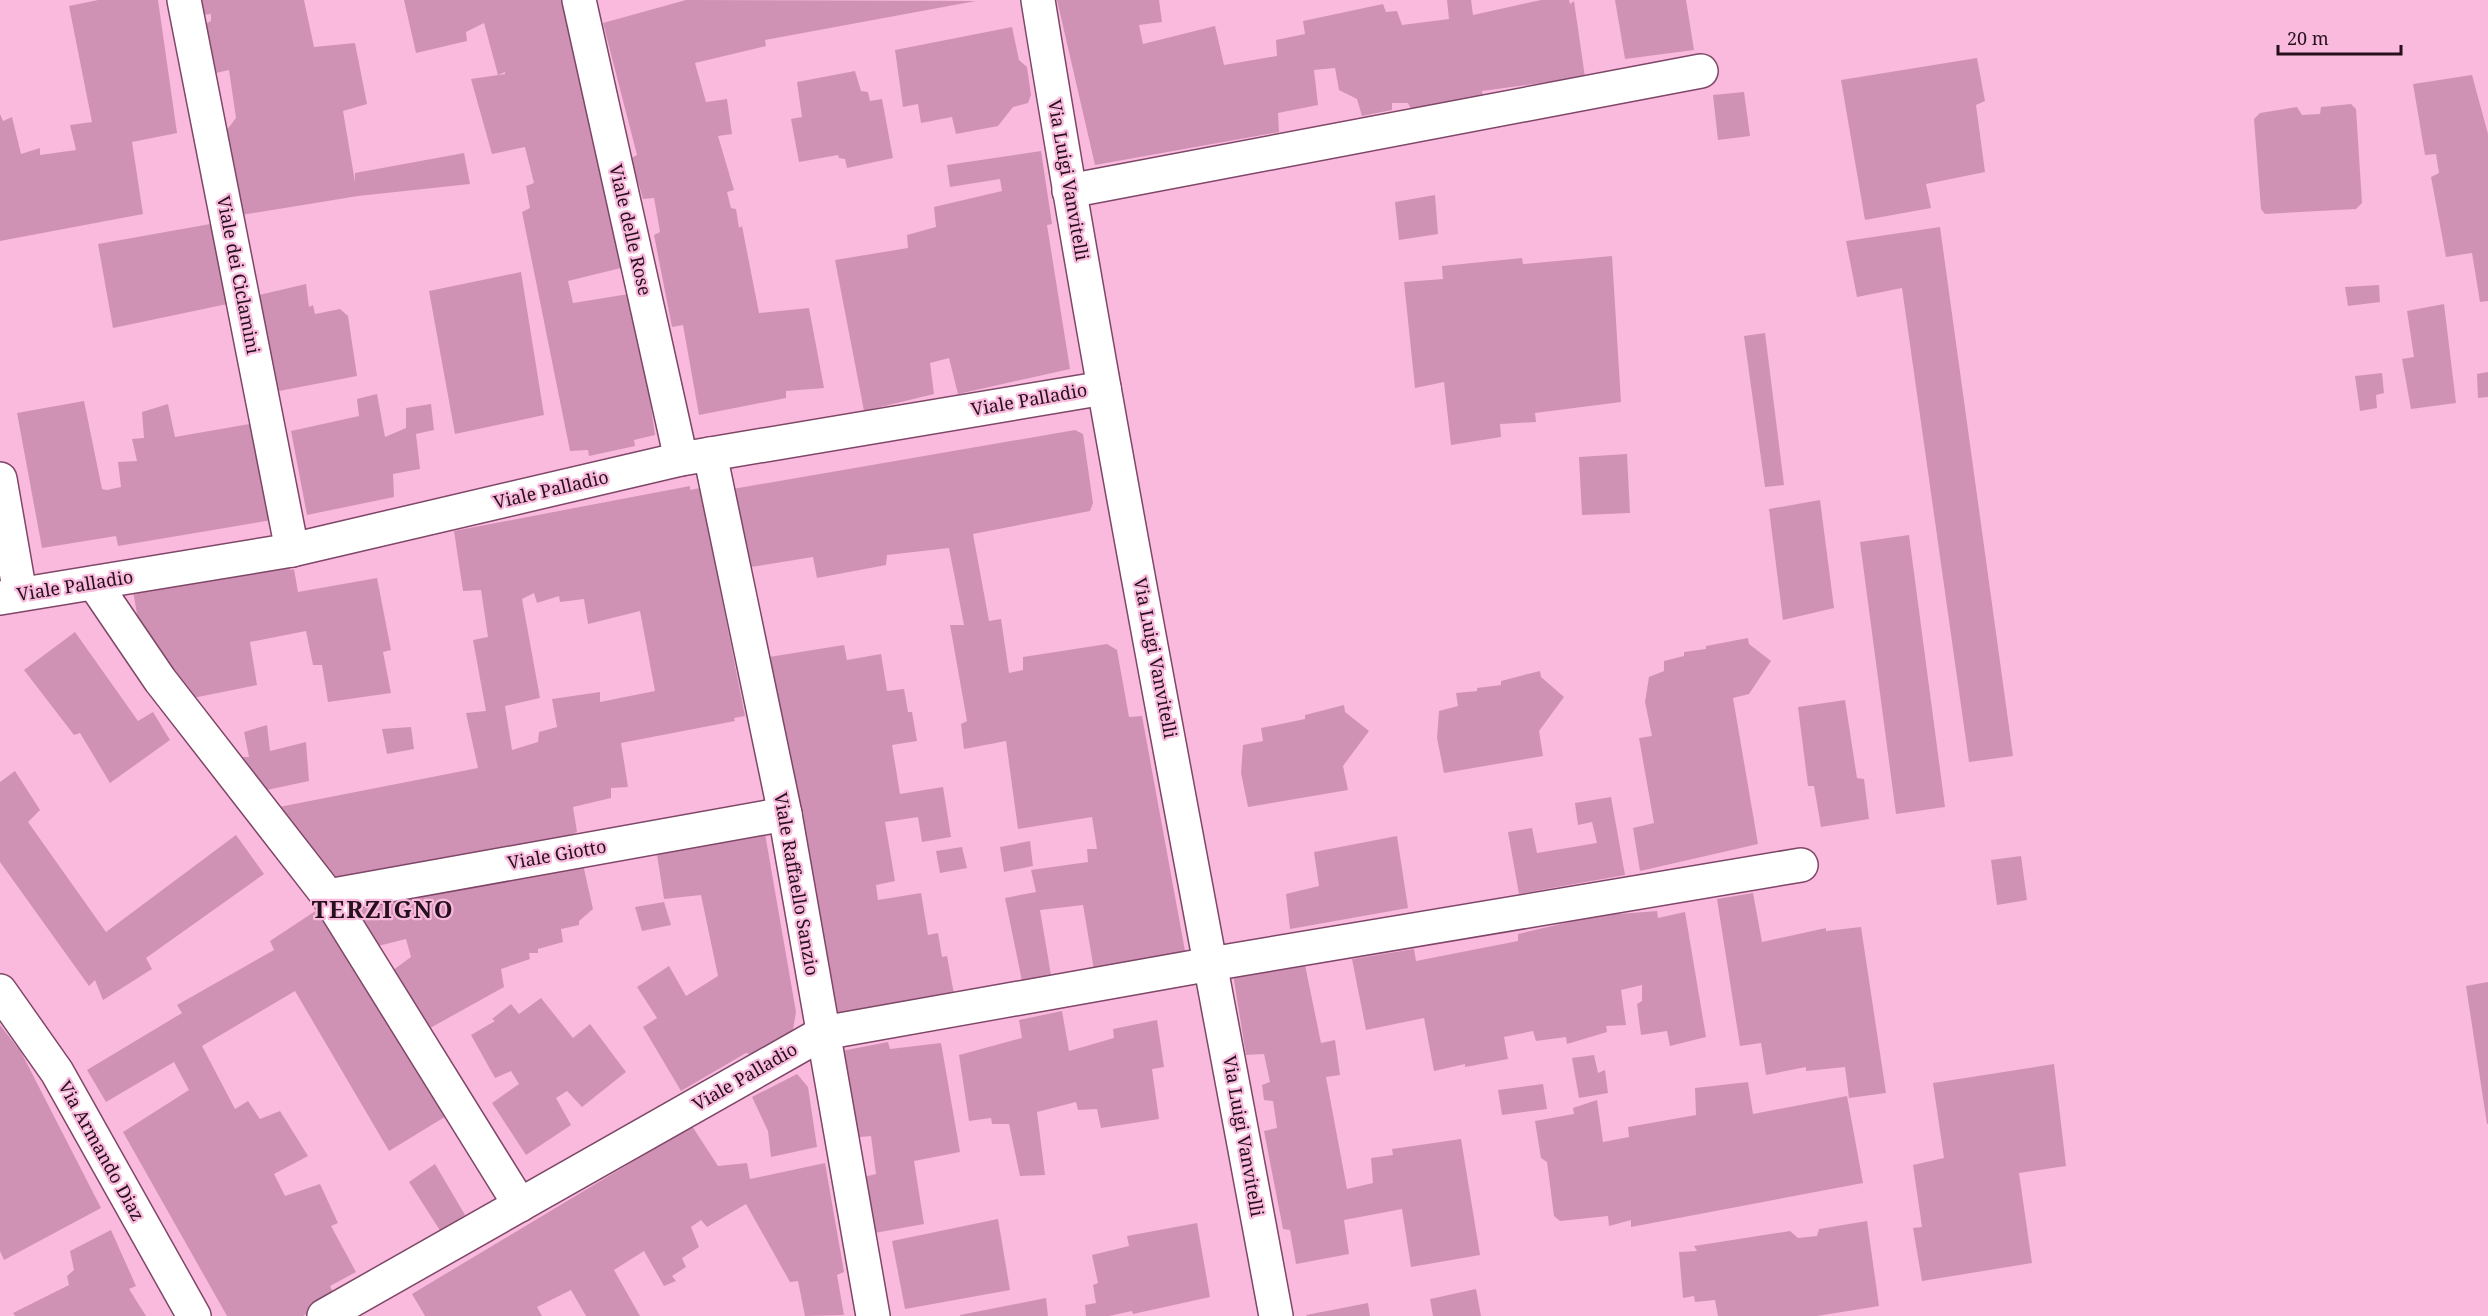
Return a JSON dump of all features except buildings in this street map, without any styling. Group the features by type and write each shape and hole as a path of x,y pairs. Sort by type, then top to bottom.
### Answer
{"street":[{"name":"Viale dei Ciclamini","path":"184,0 292,550"},
{"name":"Viale delle Rose","path":"579,0 695,457"},
{"name":"Via Luigi Vanvitelli","path":"1038,0 1104,388 1276,1316"},
{"path":"1069,191 1701,71"},
{"name":"Viale Palladio","path":"10,596 292,550 695,457 1104,388"},
{"name":"Viale Raffaello Sanzio","path":"695,457 785,814 873,1316"},
{"path":"0,478 10,596"},
{"path":"94,583 160,680 328,896 520,1205"},
{"name":"Viale Giotto","path":"328,896 785,814"},
{"name":"Viale Palladio","path":"324,1316 823,1033 1211,964 1801,865"},
{"name":"Via Armando Diaz","path":"0,991 57,1072 194,1316"}],"district":[{"name":"TERZIGNO","path":"383,910"}]}
